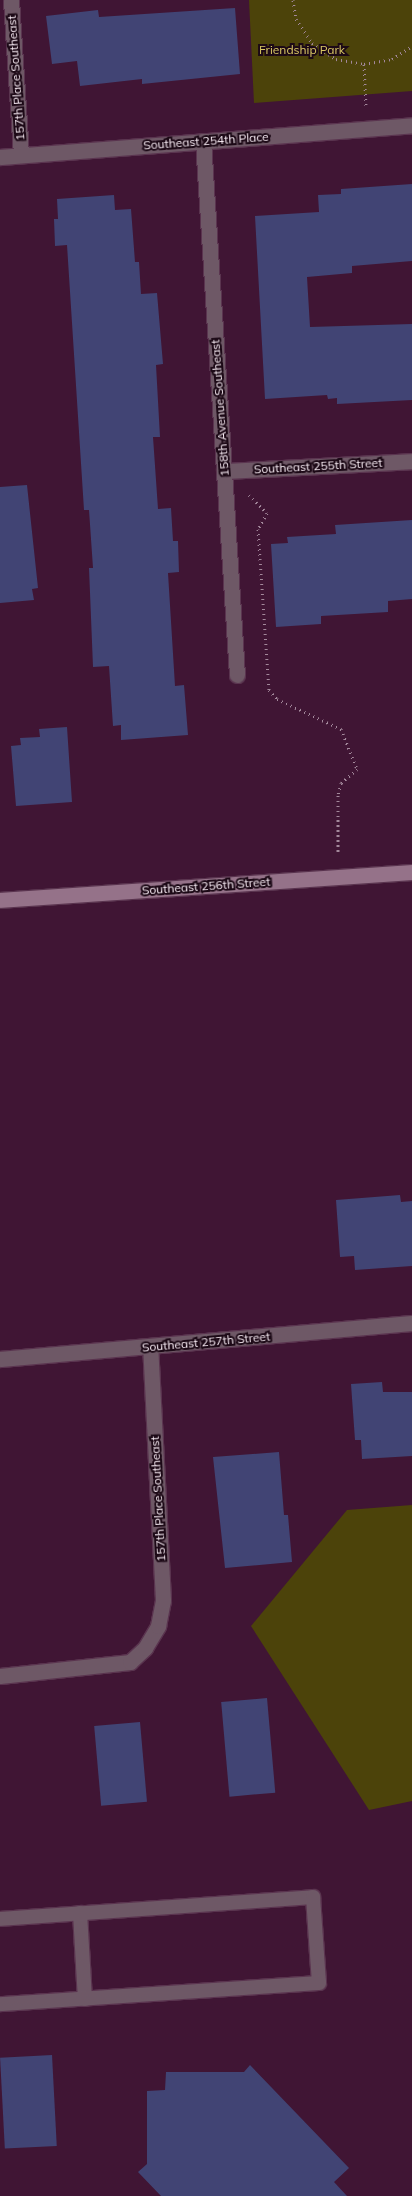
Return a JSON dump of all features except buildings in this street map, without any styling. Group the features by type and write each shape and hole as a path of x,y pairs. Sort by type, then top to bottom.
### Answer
{"main road":[{"name":"Southeast 256th Street","path":"0,900 412,872"}],"street":[{"name":"157th Place Southeast","path":"11,0 21,155"},
{"name":"Southeast 254th Place","path":"0,156 412,125"},
{"name":"158th Avenue Southeast","path":"203,142 237,675"},
{"name":"Southeast 255th Street","path":"224,471 412,461"},
{"name":"Southeast 257th Street","path":"0,1359 412,1323"},
{"name":"157th Place Southeast","path":"0,1676 130,1662 145,1648 158,1626 163,1600 150,1347"}],"lane":[{"path":"0,1919 313,1897 319,1983 0,2004"},
{"path":"80,1913 86,1999"}],"path":[{"path":"292,0 296,19 312,43 336,59 364,64 392,59 412,46"},
{"path":"364,64 367,129"},
{"path":"224,471 267,513 258,529 269,690 277,699 341,730 358,769 341,783 338,795 338,877"}],"green space":[{"name":"Friendship Park","path":"249,0 412,0 412,91 254,103"},
{"path":"412,1505 412,1801 369,1810 251,1626 347,1510"}]}
